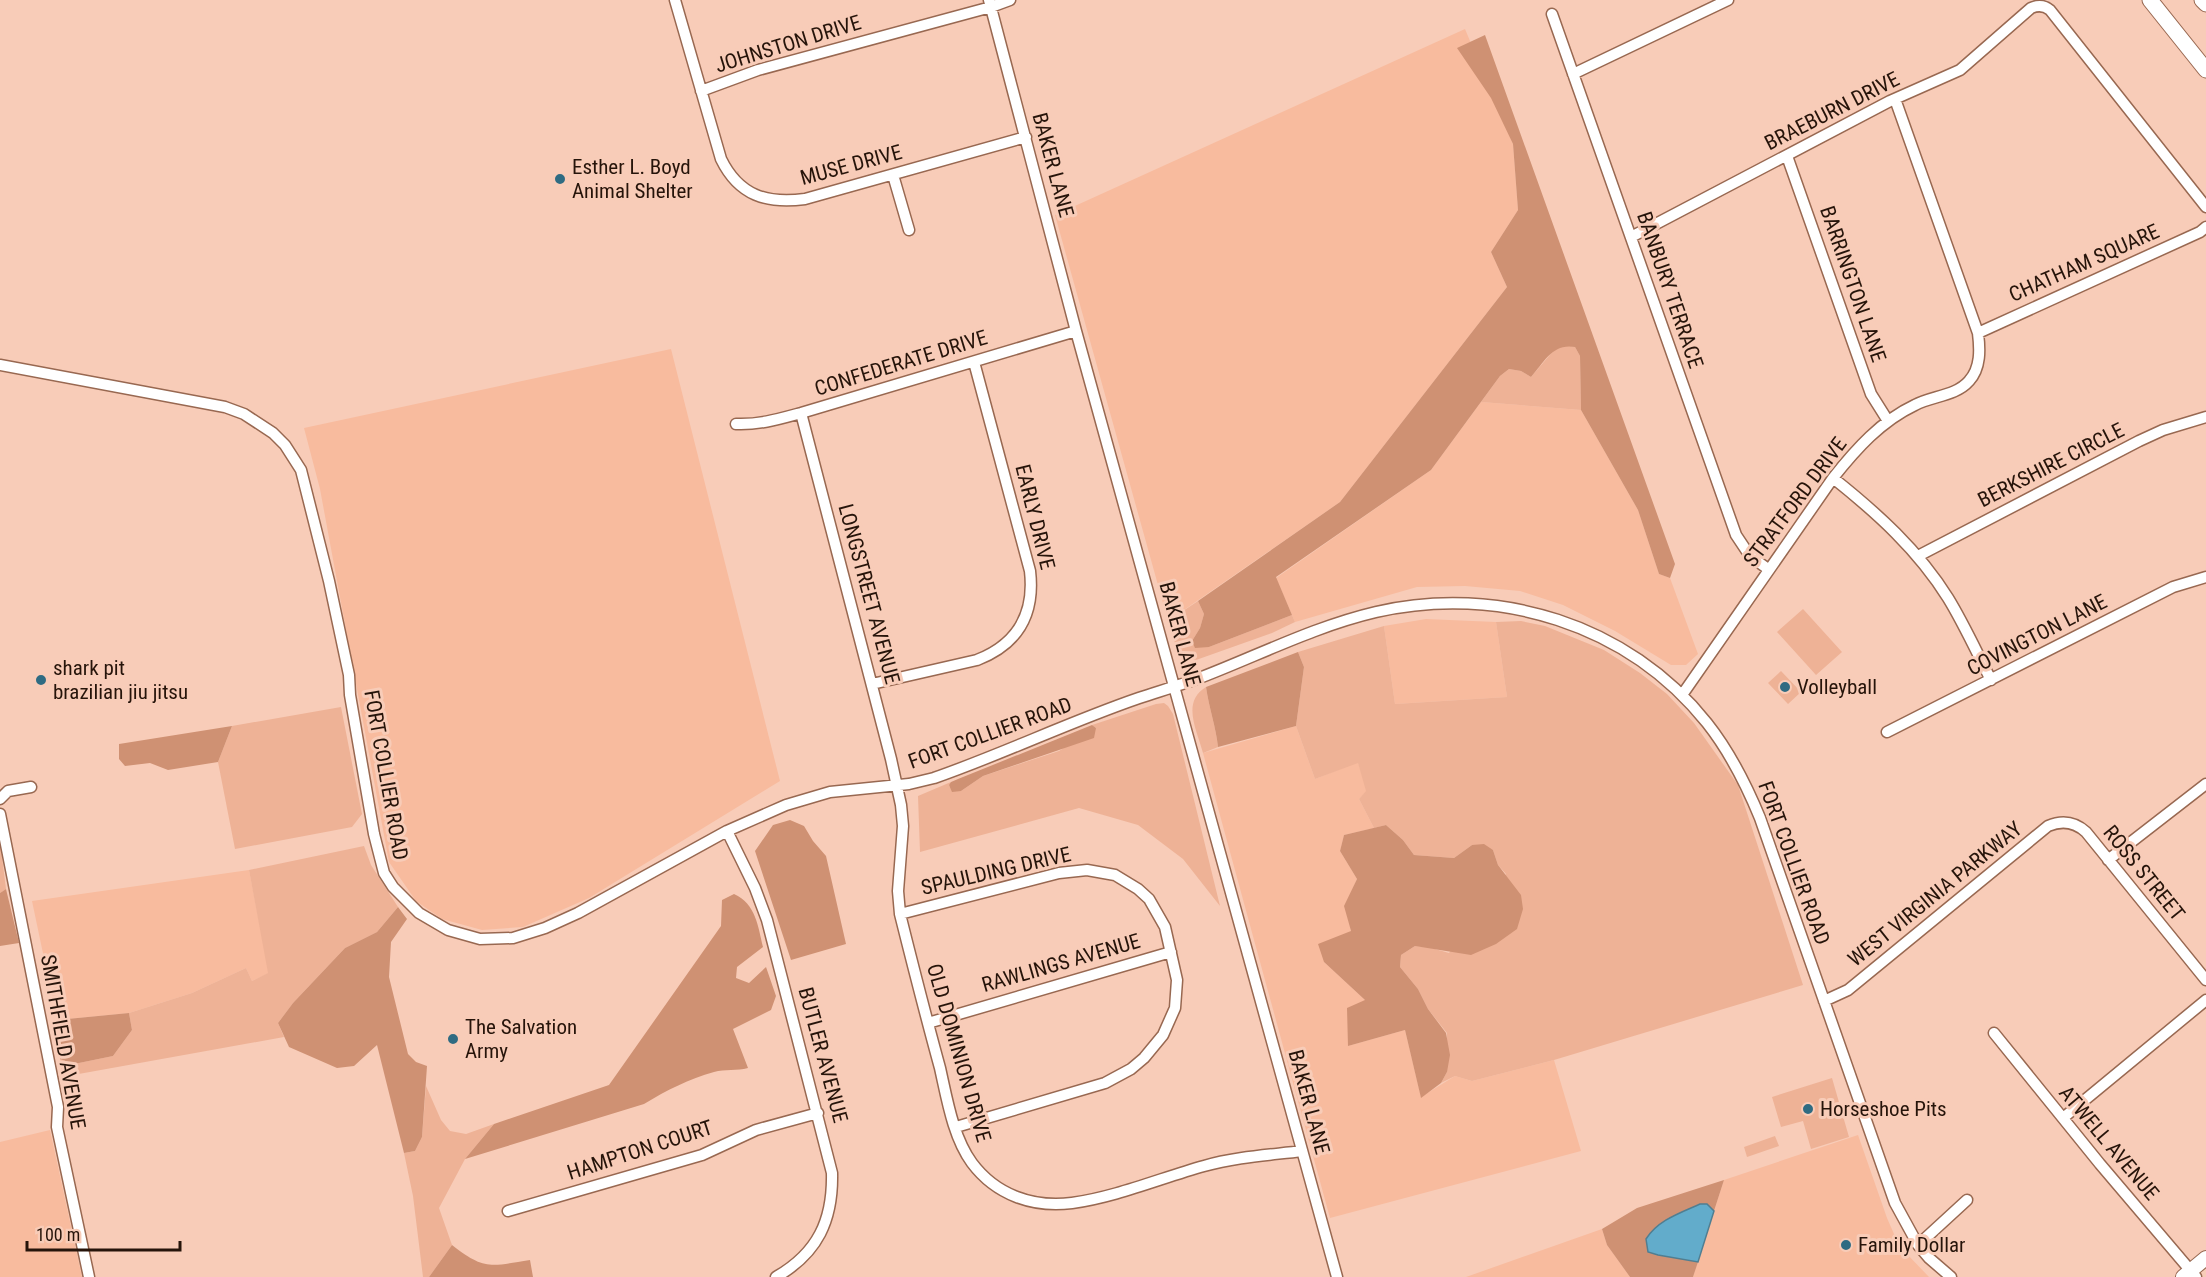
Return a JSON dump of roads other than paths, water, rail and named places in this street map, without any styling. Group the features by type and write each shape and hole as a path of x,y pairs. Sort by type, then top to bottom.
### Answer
{"highway":[{"path":"2150,0 2206,73"},
{"path":"2202,0 2206,4"}],"main road":[{"path":"2190,1275 2206,1258"}],"street":[{"name":"MUSE DRIVE","path":"675,0 721,159 726,170 738,184 754,195 776,200 806,199 1026,137"},
{"name":"JOHNSTON DRIVE","path":"701,91 758,70 1010,0"},
{"path":"1573,74 1728,0"},
{"name":"BAKER LANE","path":"990,4 1076,331 1337,1277"},
{"name":"BRAEBURN DRIVE","path":"1631,237 1895,99 1960,70 2031,8 2040,6 2050,10 2206,207"},
{"name":"BANBURY TERRACE","path":"1552,14 1736,535 1750,556 1768,569"},
{"name":"STRATFORD DRIVE","path":"1682,695 1768,569 1852,454 1888,421 1914,405 1955,391 1970,381 1979,359 1978,333 1895,99"},
{"name":"BARRINGTON LANE","path":"1787,156 1871,394 1888,421"},
{"path":"893,175 909,230"},
{"name":"CHATHAM SQUARE","path":"1978,333 2200,232 2206,227"},
{"name":"CONFEDERATE DRIVE","path":"736,424 768,423 1076,331"},
{"name":"EARLY DRIVE","path":"872,684 990,655 1013,638 1028,612 1032,585 1030,571 974,362"},
{"name":"FORT COLLIER ROAD","path":"0,365 225,407 259,423 285,445 301,470 329,581 349,675 350,695 374,834 382,866 393,887 419,913 448,930 480,939 496,940 529,935 578,913 727,831 808,797 839,790 897,786 934,778 1138,698 1174,687 1354,618 1407,606 1451,602 1511,608 1539,614 1580,628 1628,653 1682,695 1715,734 1732,760 1749,790 1760,818 1895,1203 1917,1245 1951,1277"},
{"name":"LONGSTREET AVENUE","path":"801,413 897,786"},
{"name":"BERKSHIRE CIRCLE","path":"1918,556 2139,441 2172,427 2206,417"},
{"path":"1833,478 1880,517 1918,556 1948,598 1991,680"},
{"name":"COVINGTON LANE","path":"1887,732 2173,587 2206,577"},
{"path":"2108,860 2206,784"},
{"name":"OLD DOMINION DRIVE","path":"897,786 903,826 898,891 900,914 956,1127 971,1161 992,1183 1019,1199 1049,1205 1091,1200 1227,1161 1302,1151"},
{"path":"0,799 8,792 31,787"},
{"name":"SMITHFIELD AVENUE","path":"0,814 58,1107 57,1127 89,1277"},
{"name":"WEST VIRGINIA PARKWAY","path":"1824,1001 1848,990 2048,826 2061,822 2071,823"},
{"name":"ROSS STREET","path":"2071,823 2086,832 2206,980"},
{"name":"BUTLER AVENUE","path":"727,831 755,888 767,920 832,1173 831,1207 827,1223 810,1250 791,1268 776,1277"},
{"name":"SPAULDING DRIVE","path":"900,914 1059,873 1079,870 1115,875 1126,880 1149,899 1165,927 1177,980 1175,1008 1163,1035 1144,1058 1126,1072 1105,1083 956,1127"},
{"name":"RAWLINGS AVENUE","path":"928,1023 1171,952"},
{"path":"2062,1118 2206,1000"},
{"name":"ATWELL AVENUE","path":"1994,1033 2190,1275"},
{"name":"HAMPTON COURT","path":"508,1211 702,1155 756,1130 818,1113"},
{"path":"1917,1245 1967,1200"}],"water":[{"path":"1700,1204 1707,1204 1714,1211 1698,1262 1648,1252 1646,1239 1651,1232 1670,1218"}],"place":[{"name":"Esther L. Boyd Animal Shelter","path":"560,179"},
{"name":"shark pit brazilian jiu jitsu","path":"41,680"},
{"name":"Volleyball","path":"1785,687"},
{"name":"The Salvation Army","path":"453,1039"},
{"name":"Horseshoe Pits","path":"1808,1109"},
{"name":"Family Dollar","path":"1846,1245"}]}
